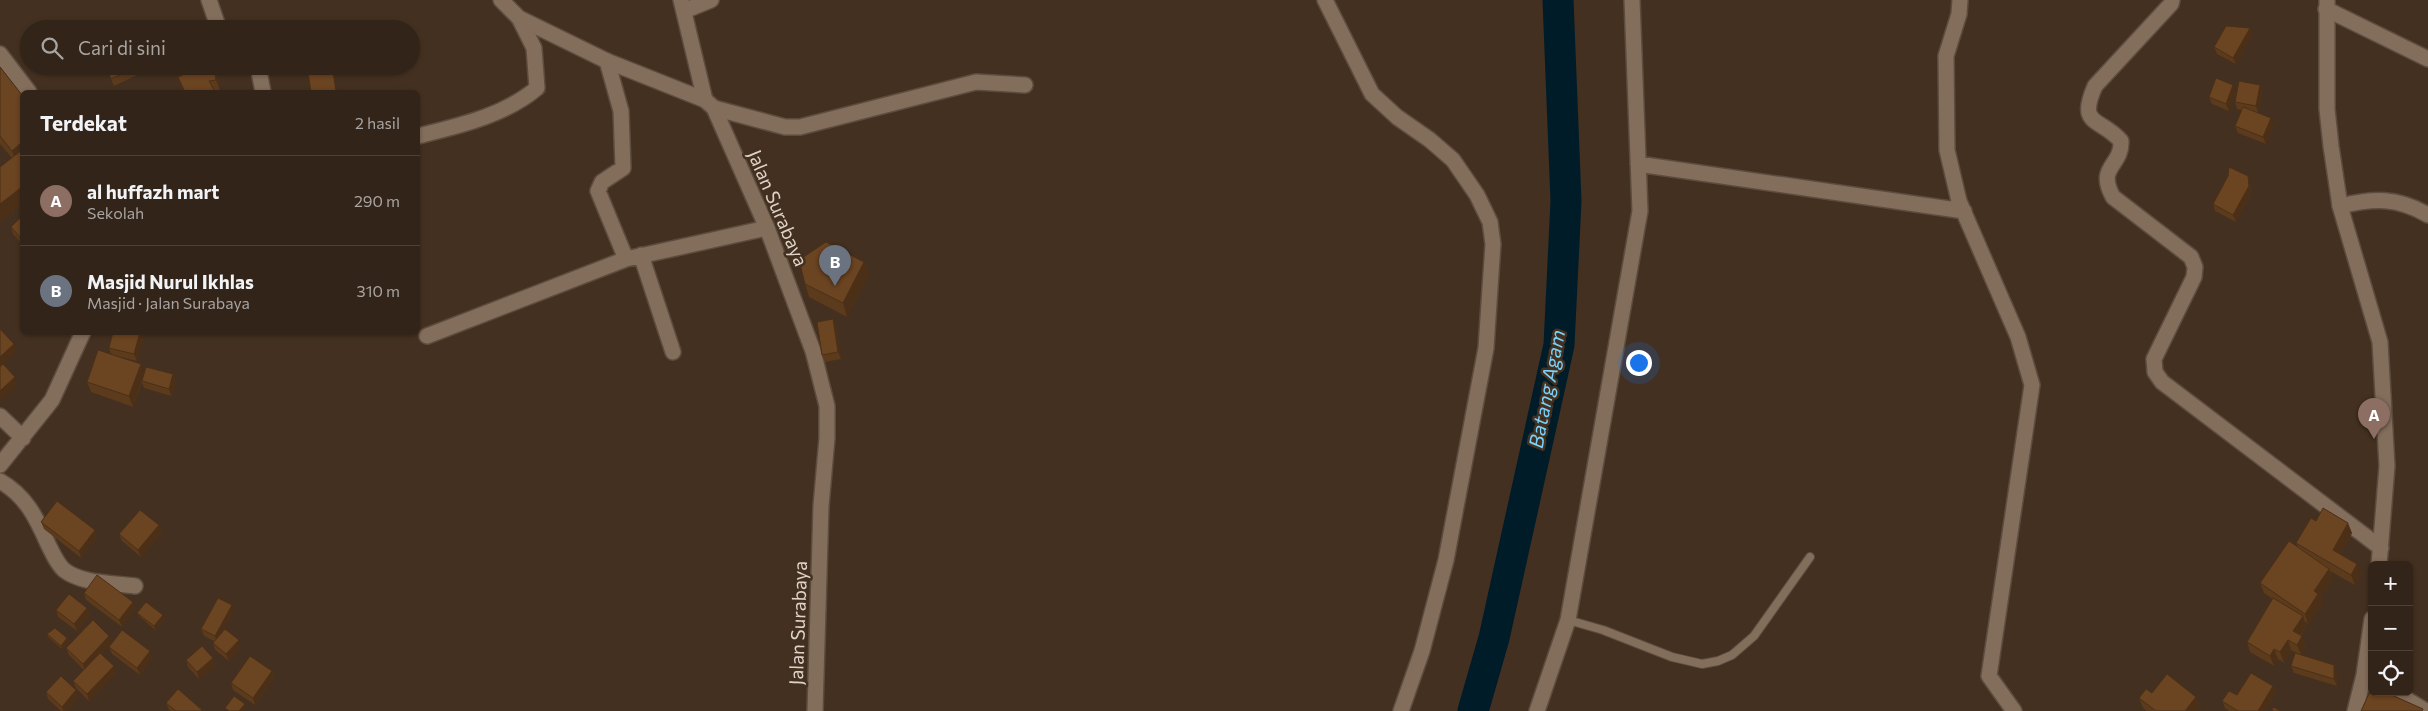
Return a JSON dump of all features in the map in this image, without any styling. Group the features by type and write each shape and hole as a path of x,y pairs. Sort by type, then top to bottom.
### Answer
{"street":[{"path":"209,0 216,20"},
{"path":"420,135 476,121 528,95 537,88 534,48 519,18 501,0"},
{"path":"682,6 711,0"},
{"path":"1324,0 1372,94 1397,117 1436,145 1458,167 1477,195 1490,222 1493,244 1486,348 1446,560 1422,651 1401,711"},
{"path":"1537,711 1568,620 1640,211 1632,0"},
{"path":"1960,0 1960,14 1946,56 1947,150 1960,201 2018,337 2032,385 1989,676 2014,711"},
{"path":"2172,0 2171,4 2095,86 2088,101 2088,111 2092,120 2116,135 2121,141 2121,149 2107,174 2106,185 2113,197 2190,257 2195,267 2194,278 2154,359 2155,372 2162,382 2381,548"},
{"path":"2379,561 2387,466 2380,342 2340,206 2327,109 2327,4 2428,59"},
{"name":"Jalan Surabaya","path":"682,6 709,104 768,228 813,351 827,406 827,438 821,506 816,711"},
{"path":"519,18 607,61 709,104 785,127 800,127 976,82 1025,85"},
{"path":"0,54 27,90"},
{"path":"607,61 621,111 624,168 602,182 598,191 634,257 673,352"},
{"path":"260,75 263,90"},
{"path":"1638,164 1964,211"},
{"path":"2340,206 2378,199 2398,202 2428,215"},
{"path":"427,336 634,257 768,228"},
{"path":"0,465 52,400 82,335"},
{"path":"0,416 22,438"},
{"path":"0,481 15,490 33,511 52,551 64,570 82,579 135,586"},
{"path":"2355,711 2368,677"},
{"path":"2401,696 2426,711"}],"lane":[{"path":"1568,620 1603,630 1672,657 1702,664 1718,661 1732,654 1754,636 1810,558"}],"building":[{"path":"2226,26 2250,28 2233,58 2214,47"},
{"path":"0,67 20,92 20,144 12,151 0,136"},
{"path":"109,75 120,75 111,79"},
{"path":"182,75 215,75 216,80 209,81 214,90 184,90 178,77"},
{"path":"308,75 333,75 336,90 311,90"},
{"path":"2216,78 2233,85 2226,104 2209,97"},
{"path":"2239,81 2260,85 2256,106 2235,102"},
{"path":"2243,107 2271,118 2263,137 2235,126"},
{"path":"20,152 20,189 0,204 0,167"},
{"path":"2229,167 2248,176 2249,186 2233,215 2213,204 2228,176"},
{"path":"20,218 20,237 11,227"},
{"path":"826,242 864,262 843,303 805,284 799,260"},
{"path":"833,319 838,352 822,355 817,322"},
{"path":"0,329 14,344 0,357"},
{"path":"112,335 139,335 134,354 109,348"},
{"path":"98,350 141,364 129,396 87,382"},
{"path":"3,364 15,377 0,391 0,367"},
{"path":"146,367 173,374 169,389 142,381"},
{"path":"57,501 95,530 79,551 41,522"},
{"path":"2323,508 2348,523 2333,550 2357,564 2351,575 2296,543 2311,518 2316,521"},
{"path":"140,510 159,525 138,550 119,534"},
{"path":"2289,541 2329,569 2314,591 2318,594 2305,614 2260,583"},
{"path":"97,575 133,602 119,620 84,593"},
{"path":"69,594 87,608 74,624 56,610"},
{"path":"218,598 232,605 215,636 201,629"},
{"path":"2273,598 2303,616 2293,631 2302,636 2297,645 2288,640 2280,652 2274,649 2270,656 2247,642"},
{"path":"146,602 163,615 154,626 137,613"},
{"path":"93,620 109,636 83,664 66,648"},
{"path":"55,628 67,638 61,646 47,634"},
{"path":"225,629 239,640 226,654 213,643"},
{"path":"122,630 150,651 137,668 109,647"},
{"path":"202,646 213,658 197,672 186,660"},
{"path":"100,653 114,666 87,694 73,681"},
{"path":"2295,653 2334,665 2334,679 2291,666"},
{"path":"250,656 272,671 253,698 231,683"},
{"path":"2251,673 2273,686 2258,711 2238,711 2222,701 2229,691 2237,695"},
{"path":"2167,674 2196,697 2185,711 2156,711 2139,698 2146,689 2152,693"},
{"path":"61,676 76,690 62,707 46,692"},
{"path":"178,689 202,710 176,711 166,703"},
{"path":"234,696 245,704 239,711 229,711 225,708"},
{"path":"2368,696 2394,696 2423,709 2422,711 2361,711"},
{"path":"2273,707 2281,711 2272,711"}],"waterway":[{"name":"Batang Agam","path":"1473,711 1494,638 1559,345 1566,201 1558,0"}],"place":[{"name":"Masjid Nurul Ikhlas","path":"835,286"},
{"name":"al huffazh mart","path":"2374,439"}]}
